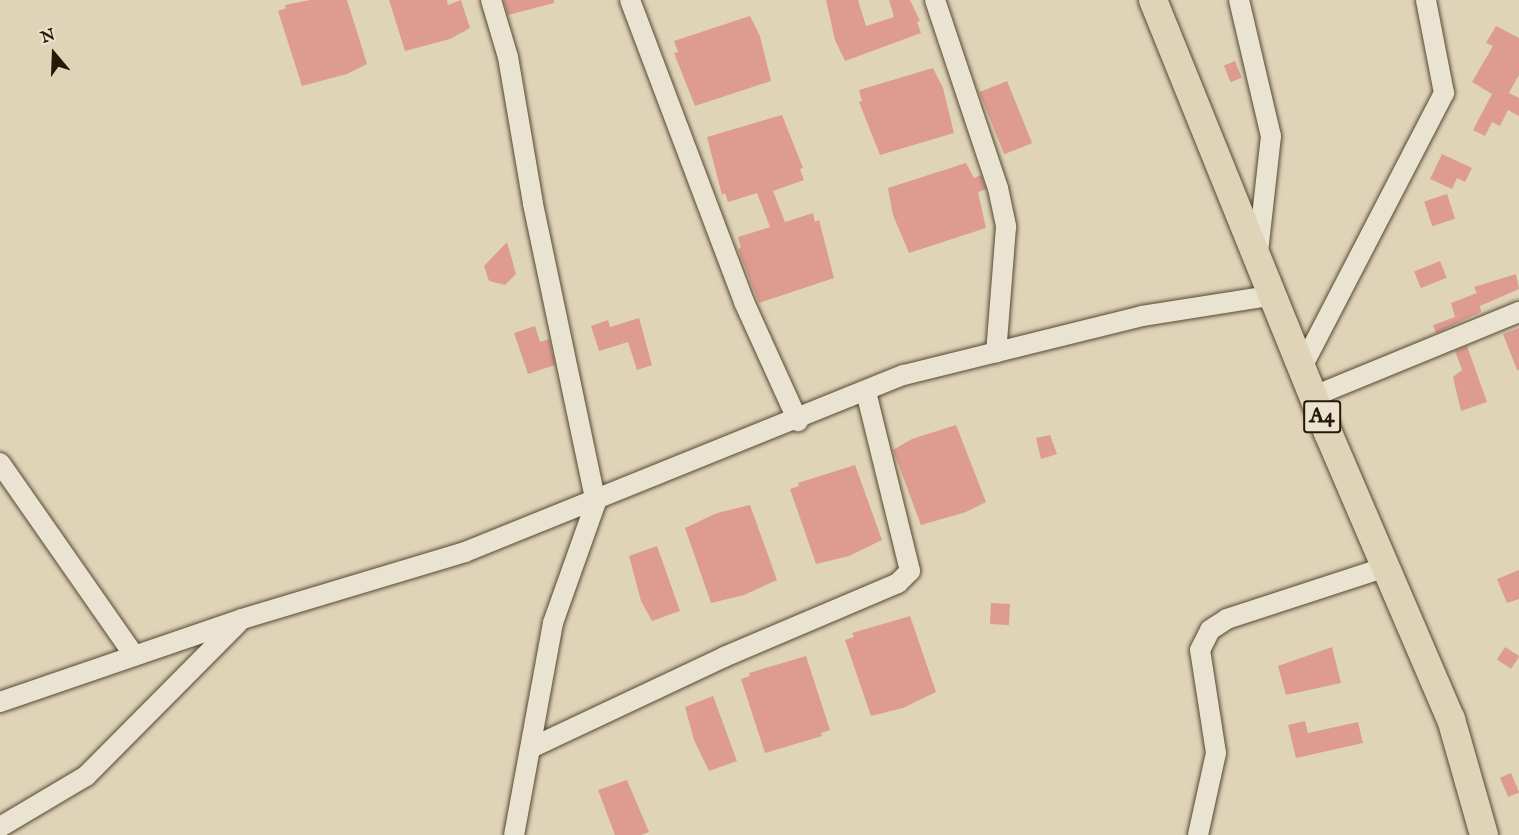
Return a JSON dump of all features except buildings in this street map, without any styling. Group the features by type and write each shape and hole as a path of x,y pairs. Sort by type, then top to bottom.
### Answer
{"highway":[{"name":"A4","path":"1153,0 1258,252 1302,367 1450,719 1484,835"},
{"path":"1476,804 1500,831 1509,835"}],"street":[{"path":"491,0 508,57 532,204 596,502 553,623 514,835"},
{"path":"630,0 744,302 798,421"},
{"path":"935,0 998,188 1006,227 996,353"},
{"path":"1239,0 1270,136 1258,252"},
{"path":"1302,367 1444,93 1426,0"},
{"path":"0,702 242,619 465,552 798,421 904,375 1142,316 1274,295"},
{"path":"1314,396 1519,312"},
{"path":"531,748 724,657 898,583 910,571 866,392"},
{"path":"0,463 134,655"},
{"path":"1198,835 1216,753 1200,650 1210,630 1227,619 1386,567"},
{"path":"0,827 86,776 242,619"}]}
